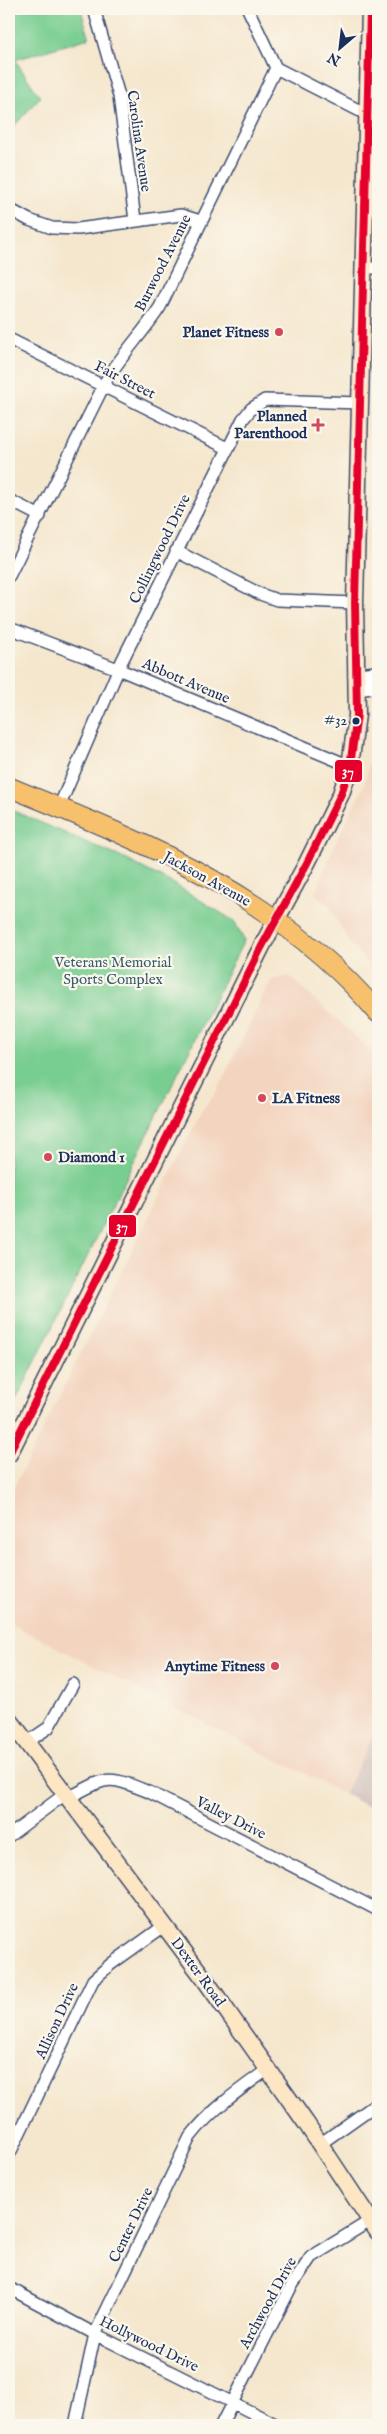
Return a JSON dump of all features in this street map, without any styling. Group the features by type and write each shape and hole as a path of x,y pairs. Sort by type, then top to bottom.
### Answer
{"main road":[{"path":"9,1454 261,948 278,920 341,794 350,766 357,715 355,603 360,403 371,268 366,114 370,9"},
{"name":"Jackson Avenue","path":"9,787 169,856 226,886 311,944 357,988 378,1013"},
{"name":"Dexter Road","path":"9,1720 203,1978 320,2144 374,2227"}],"street":[{"name":"Carolina Avenue","path":"94,9 119,96 135,220"},
{"path":"248,9 276,68 366,114"},
{"name":"Burwood Avenue","path":"9,576 103,387 119,359 149,325 160,307 200,221 276,68"},
{"path":"9,209 29,220 52,228 78,229 181,215 200,221"},
{"name":"Fair Street","path":"9,339 227,448"},
{"name":"Collingwood Drive","path":"59,808 118,669 242,420 251,409 265,400 360,403"},
{"path":"9,500 40,516"},
{"path":"176,551 260,594 277,600 355,603"},
{"name":"Abbott Avenue","path":"9,628 118,669 350,766"},
{"path":"356,682 378,674"},
{"path":"356,682 378,685"},
{"path":"26,1743 48,1728 73,1684"},
{"name":"Valley Drive","path":"9,1836 66,1796 99,1782 110,1779 122,1780 149,1792 378,1910"},
{"name":"Allison Drive","path":"9,2155 93,1980 111,1964 164,1926"},
{"name":"Center Drive","path":"74,2425 95,2334 190,2137 203,2121 233,2094 267,2070"},
{"path":"320,2144 378,2103"},
{"name":"Archwood Drive","path":"221,2425 291,2287 311,2257 374,2227"},
{"name":"Hollywood Drive","path":"9,2288 95,2334 277,2425"}],"shaded area":[{"path":"373,574 378,574 378,646 371,643"},
{"path":"378,744 378,975 349,942 329,905 315,894 334,846 362,790 372,754"},
{"path":"289,976 378,1057 378,1728 344,1794 9,1623 9,1497 202,1110 216,1093 271,980"},
{"path":"378,1727 378,1812 344,1794"}],"green space":[{"path":"9,9 81,9 89,38 15,60 40,97 9,132"},
{"name":"Veterans Memorial Sports Complex","path":"9,809 125,859 174,884 234,921 244,940 9,1415"}],"transit line":[{"name":"37","path":"9,1454 261,948 307,863 341,794 350,766 357,715 355,603 370,9"}],"place":[{"name":"Planet Fitness","path":"279,332"},
{"name":"Planned Parenthood","path":"318,425"},
{"name":"#32","path":"356,721"},
{"name":"LA Fitness","path":"262,1098"},
{"name":"Diamond 1","path":"48,1157"},
{"name":"Anytime Fitness","path":"275,1666"}]}
